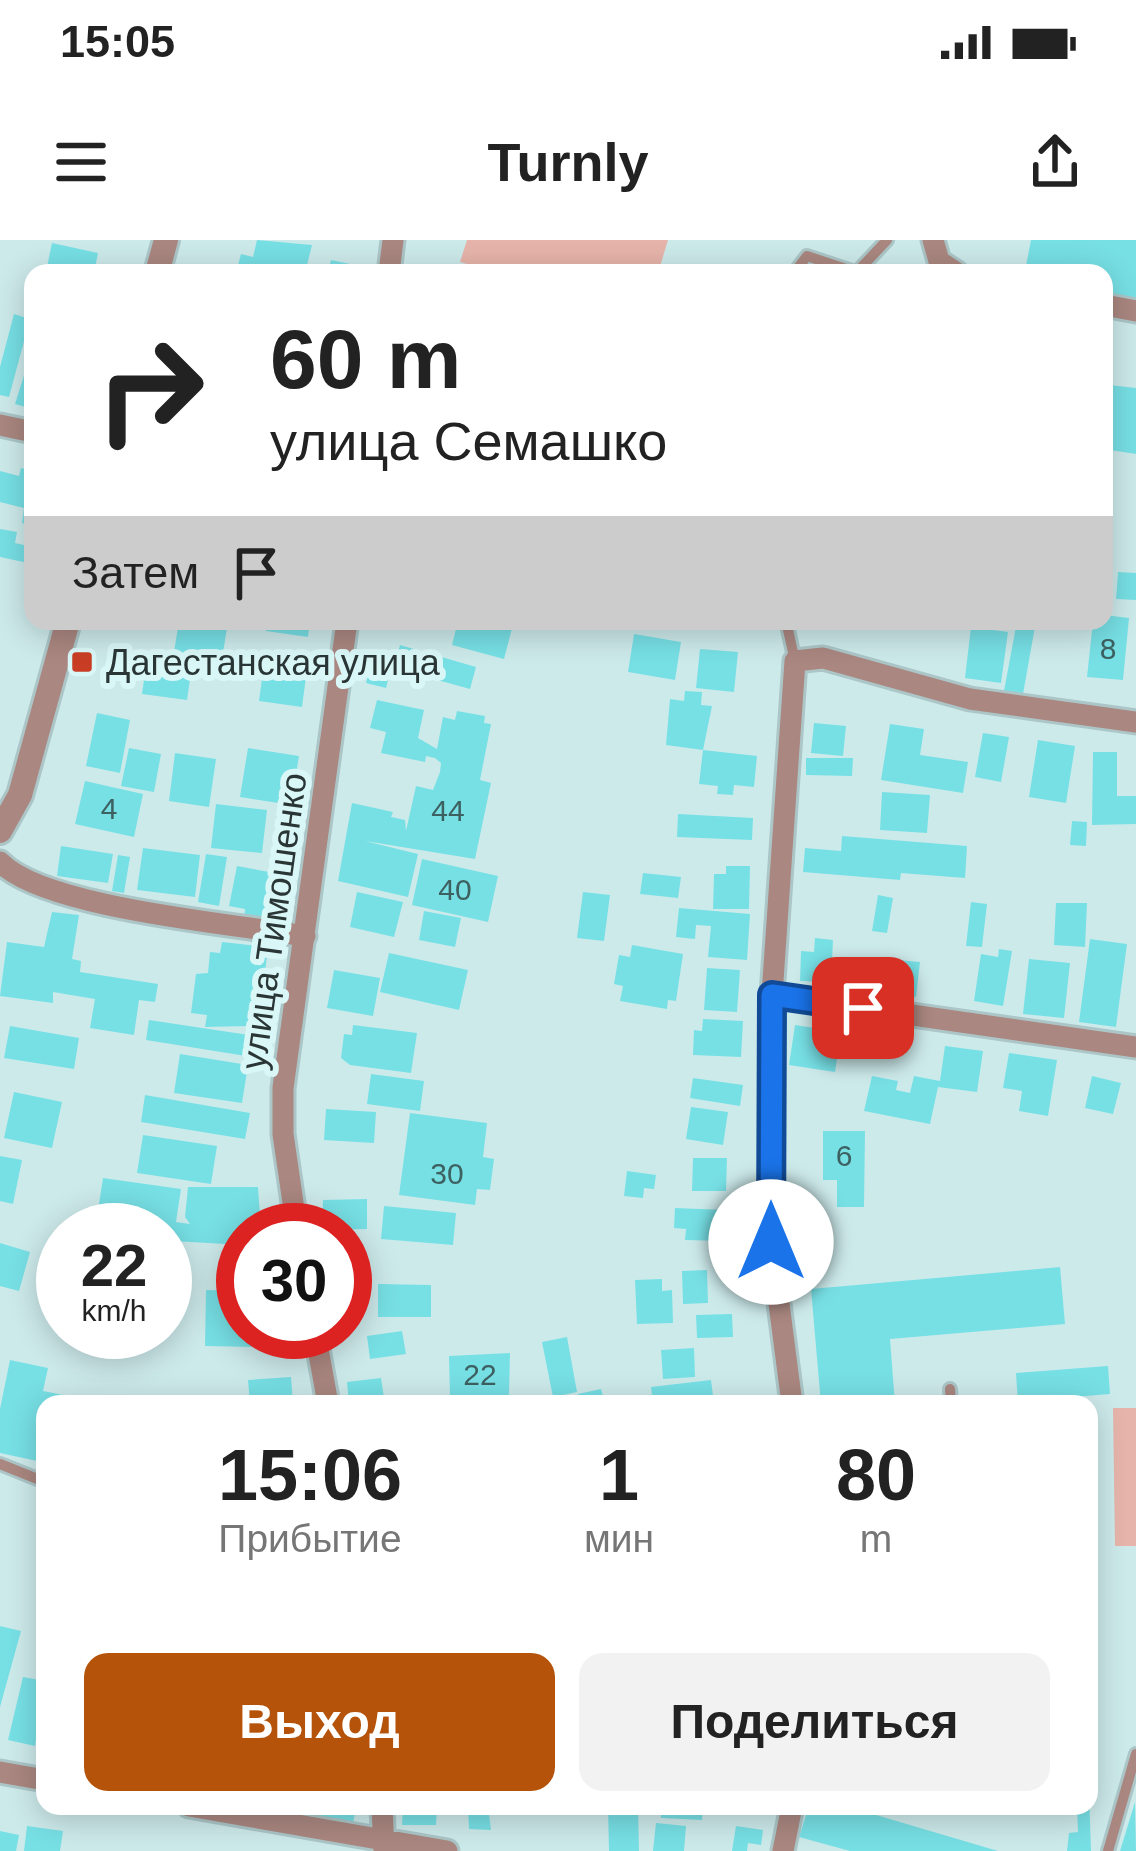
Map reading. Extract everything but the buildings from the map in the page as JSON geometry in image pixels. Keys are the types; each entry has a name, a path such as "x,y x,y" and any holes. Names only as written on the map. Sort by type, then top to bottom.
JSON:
{"street":[{"path":"0,831 20,795 66,630"},
{"name":"улица Тимошенко","path":"293,1203 285,1154 284,1088 345,630"},
{"path":"791,1395 771,1242 772,995 795,661 823,658 970,699 1136,722"},
{"path":"0,862 17,880 98,902 304,936"},
{"path":"772,995 1136,1047"},
{"path":"320,1359 326,1395"},
{"path":"0,1772 36,1778"},
{"path":"234,1815 384,1846 447,1851"},
{"path":"382,1815 384,1846"},
{"path":"783,1851 790,1815"}],"lane":[{"path":"865,264 886,240"},
{"path":"801,264 808,256 831,264"},
{"path":"788,630 795,661"},
{"path":"950,1389 950,1395"},
{"path":"0,1464 36,1479"},
{"path":"1108,1851 1136,1754"}],"shaded area":[{"path":"467,240 668,240 661,264 460,262"},
{"path":"1113,1408 1136,1408 1136,1546 1115,1546"}],"place":[{"name":"Дагестанская улица","path":"82,662"}],"route":[{"path":"771,1242 772,995 863,1008"}]}
